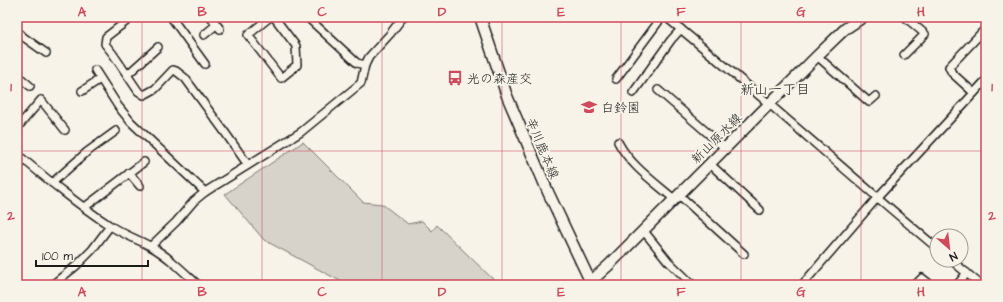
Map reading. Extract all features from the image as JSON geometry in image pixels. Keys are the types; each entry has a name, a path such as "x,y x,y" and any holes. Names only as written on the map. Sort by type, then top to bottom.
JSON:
{"main road":[{"name":"辛川鹿本線","path":"480,17 507,96 548,192 590,284"},
{"name":"新山原水線","path":"590,284 642,230 817,56 845,29 863,17"}],"street":[{"path":"132,17 106,37 104,44 128,74 138,91 144,95 155,89 173,70 176,71 185,78 248,165"},
{"path":"171,17 205,64"},
{"path":"204,35 218,27 211,17"},
{"path":"270,17 248,35 282,78 297,65 296,46 274,17"},
{"path":"306,17 357,63 365,65"},
{"path":"151,246 176,222 194,201 205,192 301,132 361,83 365,65 369,57 403,17"},
{"path":"616,79 662,17"},
{"path":"666,17 929,241"},
{"path":"904,56 925,34 905,17"},
{"path":"974,93 952,73 949,67 986,28"},
{"path":"633,93 671,40 681,29"},
{"path":"19,36 46,53"},
{"path":"128,74 158,47"},
{"path":"817,56 869,102 876,96"},
{"path":"95,70 118,106 131,122 205,192"},
{"path":"17,75 30,86"},
{"path":"82,91 100,79"},
{"path":"802,285 877,198 986,80"},
{"path":"658,90 725,148"},
{"path":"17,128 41,100 65,130"},
{"path":"52,183 87,152 116,131"},
{"path":"618,142 623,151 636,166 676,196 744,254"},
{"path":"17,154 52,183 110,226 151,246 176,265 198,285"},
{"path":"85,207 144,162"},
{"path":"709,163 760,210"},
{"path":"129,173 140,186"},
{"path":"52,285 76,266 92,250 110,226"},
{"path":"642,230 668,261 693,285"},
{"path":"961,268 981,285"},
{"path":"956,285 967,273"},
{"path":"915,285 922,278 931,285"}],"shaded area":[{"path":"303,142 363,202 382,204 408,224 422,221 432,231 437,225 499,285 342,285 342,282 264,240 225,194"}],"place":[{"name":"光の森産交","path":"455,78"},
{"name":"白鈴園","path":"589,107"}],"district":[{"name":"新山一丁目","path":"775,89"}]}
